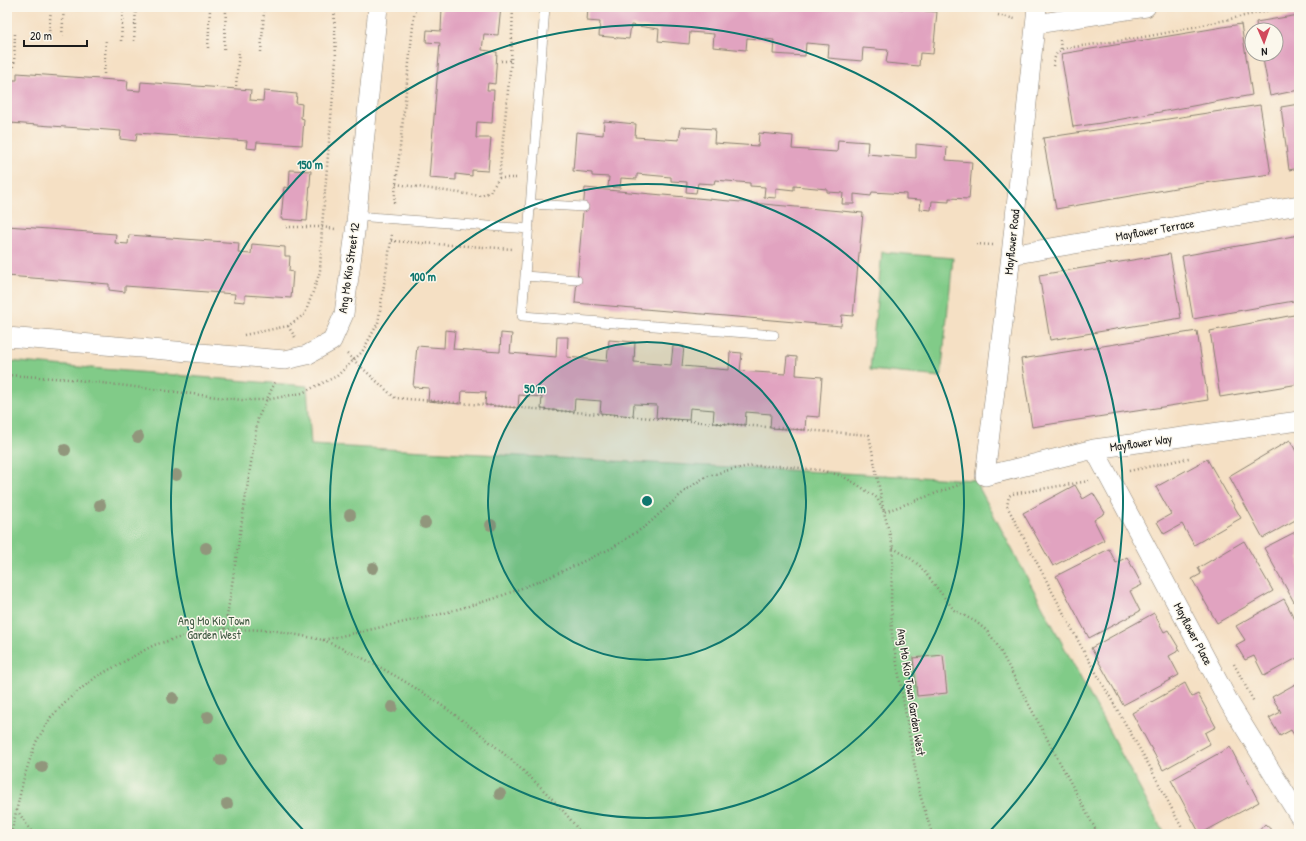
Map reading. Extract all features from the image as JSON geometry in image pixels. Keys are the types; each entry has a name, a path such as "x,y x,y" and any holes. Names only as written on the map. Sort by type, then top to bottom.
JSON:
{"street":[{"name":"Ang Mo Kio Street 12","path":"332,341 344,314 378,7"},
{"path":"1036,15 1146,7"},
{"name":"Mayflower Road","path":"984,476 1011,255 1036,15"},
{"name":"Mayflower Terrace","path":"1011,255 1299,206"},
{"path":"7,337 285,360 308,355 332,341"},
{"name":"Mayflower Way","path":"984,476 1094,449 1299,421"},
{"name":"Mayflower Place","path":"1094,449 1230,704 1299,816"}],"lane":[{"path":"545,7 522,316 774,335"},
{"path":"531,204 584,208"},
{"path":"356,216 529,229"},
{"path":"525,276 577,280"}],"path":[{"path":"50,35 51,7"},
{"path":"62,36 64,7"},
{"path":"240,336 288,326 305,314 320,272 322,228 336,58 334,7"},
{"path":"7,375 69,379 242,400 266,400 302,393 337,376 362,352 378,323 391,241 415,7"},
{"path":"396,184 481,196 490,192 499,178 511,61 513,7"},
{"path":"1052,71 1055,56 1065,48 1100,44 1182,29 1286,7"},
{"path":"121,40 123,8"},
{"path":"134,42 136,8"},
{"path":"208,48 210,10"},
{"path":"224,49 226,10"},
{"path":"261,52 264,12"},
{"path":"14,67 15,32"},
{"path":"104,74 106,39"},
{"path":"236,86 239,50"},
{"path":"500,61 511,61"},
{"path":"286,227 322,228"},
{"path":"391,241 527,250"},
{"path":"332,341 395,398 869,435 884,512 984,476"},
{"path":"225,629 258,418 285,360"},
{"name":"Ang Mo Kio Town Garden West","path":"11,834 24,777 36,742 51,717 73,695 96,677 154,646 199,632 225,629 272,630 323,640 442,614 496,598 550,577 612,548 646,526 686,490 705,478 729,470 750,466 780,466 820,470 842,476 877,498 884,512 893,547 891,597 892,635 918,791 932,834"},
{"path":"1108,476 1012,494 1009,496 1007,506 1082,648 1150,767 1185,834"},
{"path":"893,547 920,566 954,610 976,622 987,631 996,643 1098,834"},
{"path":"323,640 378,666 432,698 489,740 540,786 581,834"},
{"path":"17,810 34,834"}],"green space":[{"path":"882,252 953,258 941,377 870,370"},
{"name":"Ang Mo Kio Town Garden West","path":"7,361 307,386 311,445 975,480 1164,834 7,834"}],"building":[{"path":"271,7 305,7 305,12 271,9"},
{"path":"442,7 501,7 498,35 484,34 482,50 497,52 495,84 488,83 487,90 494,90 492,123 477,122 476,138 491,138 488,171 472,170 472,176 456,174 456,180 429,178 440,43 426,42 427,30 441,31"},
{"path":"588,7 875,7 903,9 903,7 915,7 915,10 937,12 933,54 920,53 919,66 886,63 888,50 863,48 862,61 828,58 829,45 806,43 805,56 773,54 774,40 747,38 746,50 713,47 714,34 690,32 689,44 658,41 659,29 631,25 629,39 599,36 600,22 587,21"},
{"path":"1299,15 1299,90 1270,96 1264,62 1284,62 1284,22 1256,22"},
{"path":"1241,24 1244,43 1244,62 1247,62 1252,95 1073,127 1061,54"},
{"path":"17,73 128,81 127,90 140,91 141,82 251,90 250,100 263,101 264,91 297,94 296,103 302,104 301,118 304,119 302,145 257,142 256,149 246,148 247,141 137,133 136,141 120,139 121,131 10,123 10,128 7,128 7,80 17,80"},
{"path":"1299,104 1299,168 1289,170 1281,107"},
{"path":"1260,105 1271,174 1204,183 1056,209 1043,138"},
{"path":"604,121 636,124 635,137 679,140 681,127 715,129 714,143 758,146 759,133 793,136 792,149 837,152 838,140 868,142 867,154 916,158 916,144 947,147 946,160 972,162 969,199 949,198 949,202 932,201 931,210 920,209 921,200 906,199 906,194 872,192 871,196 854,194 854,204 842,204 843,193 827,192 827,189 794,186 794,190 776,188 776,198 764,197 765,187 750,186 750,183 715,180 714,184 698,183 696,193 686,192 687,182 671,181 671,177 637,174 637,179 621,178 620,188 608,187 609,177 592,176 592,173 573,171 576,132 603,135"},
{"path":"290,170 311,171 307,221 281,219 284,187 289,188"},
{"path":"585,188 863,213 853,316 842,315 841,326 575,303"},
{"path":"7,226 116,234 115,243 128,244 129,235 239,243 238,253 251,254 252,244 285,247 285,256 290,256 289,271 293,272 291,298 245,295 245,302 234,301 235,294 125,286 125,292 109,290 109,284 7,276"},
{"path":"1299,235 1299,300 1193,319 1182,256"},
{"path":"1170,254 1181,318 1050,340 1039,275"},
{"path":"1299,314 1299,384 1220,397 1210,331"},
{"path":"445,330 455,331 453,349 500,352 501,333 512,334 510,353 556,357 557,337 568,337 567,357 607,361 609,340 635,342 634,362 671,365 673,346 684,346 682,366 729,370 730,352 742,353 740,371 785,374 787,356 797,357 796,375 822,377 819,417 806,416 805,430 770,428 771,414 746,412 745,425 713,423 714,410 690,408 689,420 656,418 657,405 634,404 633,416 600,413 601,401 575,399 574,412 541,409 542,397 519,395 518,408 485,405 486,392 462,391 461,404 428,401 429,388 413,387 417,346 444,348"},
{"path":"1197,331 1208,400 1032,427 1021,359"},
{"path":"1290,440 1299,457 1299,518 1263,538 1229,476"},
{"path":"1207,459 1241,518 1194,545 1182,524 1164,534 1157,522 1171,514 1156,487"},
{"path":"1075,485 1083,499 1093,493 1105,513 1094,520 1104,540 1053,566 1023,513"},
{"path":"1299,530 1299,599 1294,602 1264,548"},
{"path":"1244,541 1273,591 1217,623 1192,579 1201,574 1198,568"},
{"path":"1109,549 1116,563 1127,557 1142,585 1130,591 1140,611 1089,638 1056,576"},
{"path":"1284,599 1299,627 1299,657 1264,676 1254,656 1245,660 1236,645 1245,640 1236,626"},
{"path":"1154,613 1164,632 1168,630 1180,650 1169,656 1179,675 1123,705 1091,648"},
{"path":"943,655 947,693 917,696 913,658"},
{"path":"1299,682 1299,743 1291,730 1280,736 1269,718 1281,712 1272,697"},
{"path":"1185,683 1192,697 1198,694 1216,727 1205,733 1210,744 1163,770 1132,713"},
{"path":"1230,747 1259,802 1200,834 1171,780"},
{"path":"1265,824 1276,834 1256,834"}]}
